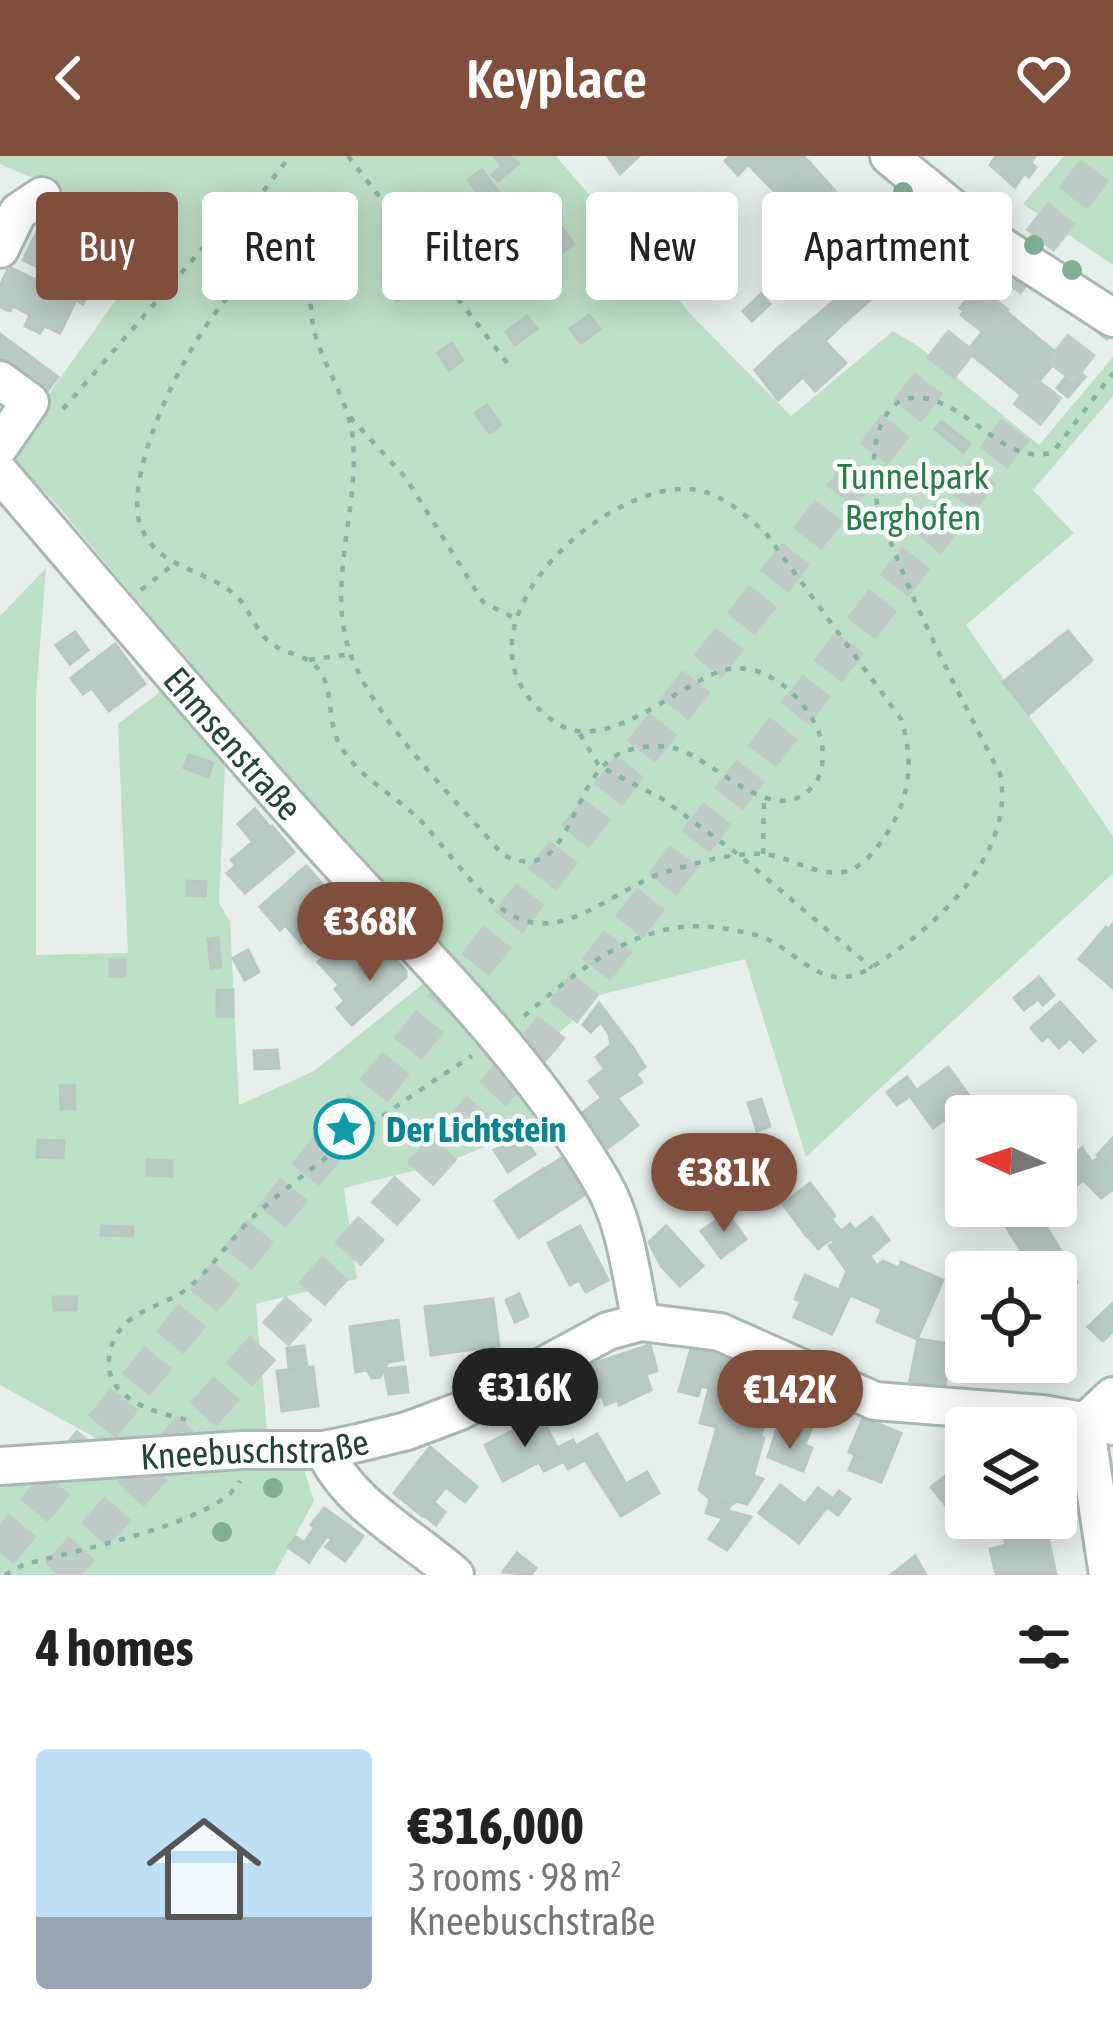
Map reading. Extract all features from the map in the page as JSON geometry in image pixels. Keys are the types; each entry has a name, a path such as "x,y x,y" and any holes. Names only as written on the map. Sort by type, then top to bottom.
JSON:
{"street":[{"path":"889,156 988,238 1113,318"},
{"path":"0,249 18,212 36,200"},
{"path":"0,380 30,402 0,446"},
{"name":"Ehmsenstraße","path":"0,473 242,755 498,1038 554,1109 604,1184 620,1223 641,1322"},
{"name":"Kneebuschstraße","path":"0,1466 242,1450 324,1450 434,1422 608,1331 641,1322 720,1332 875,1401 1042,1414 1099,1424"},
{"path":"1108,1575 1099,1424 1113,1396"},
{"path":"324,1450 334,1473 366,1504 454,1575"}],"path":[{"path":"263,192 290,156"},
{"path":"348,156 512,369"},
{"path":"59,413 202,249"},
{"path":"226,300 155,421 136,488 138,520 150,547 233,593 274,646 318,667 338,741 356,769 421,821 487,896 510,915 538,926 561,924 643,880 739,855 764,854 818,871 846,872 869,857 904,804 910,746 901,719 765,532 736,508 704,491 670,490 634,501 587,530 531,583 514,618 510,641 514,670 530,698 556,724 578,731 610,728 721,670 745,668 767,675 789,688 820,735 823,757 818,781 802,796 764,797 675,748 643,747 599,766 553,853 535,863 518,863 502,854 394,727 351,654 342,606 354,444 350,417 314,330 312,300"},
{"path":"190,1421 146,1409 118,1388 110,1361 117,1334 144,1309 192,1285 260,1210 498,1038 568,979 619,946 658,930 698,925 766,938 826,976 848,977 872,968 929,926 965,886 993,838 1004,808 1004,792 1000,774 908,585 880,515 874,460 880,426 895,404 922,398 959,412 1021,453 1041,456 1053,452 1113,373"},
{"path":"350,417 406,478 483,602 514,618"},
{"path":"114,605 174,564"},
{"path":"307,660 351,654"},
{"path":"578,731 599,766 661,798 739,855 872,968"},
{"path":"764,797 764,854"},
{"path":"328,1112 358,1136"},
{"path":"5,1575 23,1565 220,1505 239,1484 242,1450"}],"green space":[{"name":"Tunnelpark Berghofen","path":"0,156 556,156 587,192 586,300 679,300 791,416 893,331 1039,445 1113,357 1113,396 1033,490 1074,533 966,625 1113,836 1113,873 806,1157 745,959 599,995 526,1065 51,498 5,455 116,300 178,300 178,192 65,192 0,164"},
{"path":"1064,156 1113,156 1113,265 1023,204"},
{"path":"46,568 36,695 36,955 128,953 118,724 161,691 225,765 219,903 230,921 239,1105 314,1071 428,980 542,1124 445,1163 344,1188 357,1279 256,1304 267,1431 243,1445 299,1454 314,1501 274,1575 0,1575 0,1466 128,1456 0,1385 0,616"}],"building":[{"path":"493,156 508,156 519,163 498,181 492,175 502,166"},
{"path":"608,156 639,156 620,174"},
{"path":"730,156 756,156 738,175 725,161"},
{"path":"756,156 803,156 811,164 781,192 775,192 748,164"},
{"path":"996,156 1035,156 1031,163 1036,167 1015,187 990,165"},
{"path":"811,164 836,192 781,192"},
{"path":"482,170 498,192 477,192 468,180"},
{"path":"562,228 574,244 562,252"},
{"path":"36,234 36,266 23,260"},
{"path":"9,267 36,280 36,300 76,300 60,333 44,326 40,333 25,326 30,315 13,306 10,311 0,307 0,286"},
{"path":"761,294 770,304 752,321 743,311"},
{"path":"835,300 870,300 845,322 829,305"},
{"path":"966,300 985,300 971,317 960,308"},
{"path":"829,305 845,322 825,341 833,350 803,377 777,349"},
{"path":"1002,308 1060,356 1025,398 967,351"},
{"path":"589,315 600,329 581,343 570,329"},
{"path":"527,316 537,329 515,345 506,332"},
{"path":"0,334 58,377 44,395 0,362"},
{"path":"452,343 463,360 449,370 438,353"},
{"path":"777,349 803,377 778,400 755,370"},
{"path":"833,350 846,363 815,391 803,377"},
{"path":"1074,367 1085,377 1068,397 1057,388"},
{"path":"487,405 501,425 490,433 475,413"},
{"path":"942,422 970,444 963,452 935,429"},
{"path":"1068,631 1092,660 1029,714 1003,682"},
{"path":"75,632 88,650 70,664 56,645"},
{"path":"115,644 145,684 109,711 92,688 83,694 71,678"},
{"path":"189,755 213,763 208,777 184,768"},
{"path":"255,809 270,827 253,842 238,824"},
{"path":"272,826 294,852 245,893 227,873 236,865 231,860"},
{"path":"306,866 342,906 301,943 285,925 280,930 260,907"},
{"path":"187,881 206,882 205,896 187,895"},
{"path":"1113,924 1113,988 1079,959"},
{"path":"360,925 380,948 339,985 318,962"},
{"path":"218,938 221,967 211,968 208,939"},
{"path":"383,945 406,977 352,1025 337,1008 345,1001 335,989"},
{"path":"248,950 259,972 245,980 233,958"},
{"path":"110,960 125,960 125,976 110,976"},
{"path":"1039,977 1054,995 1043,1005 1038,999 1024,1010 1014,998"},
{"path":"217,990 233,990 233,1016 217,1016"},
{"path":"1060,1002 1095,1041 1083,1052 1070,1038 1059,1048 1048,1036 1042,1041 1031,1028"},
{"path":"599,1003 633,1048 605,1069 596,1057 611,1045 609,1034 601,1022 591,1032 583,1025"},
{"path":"633,1048 645,1067 636,1074 632,1069 598,1093 589,1081"},
{"path":"277,1050 279,1068 255,1069 254,1051"},
{"path":"948,1067 968,1095 945,1095 945,1119 933,1128 910,1096"},
{"path":"632,1069 642,1082 617,1098 638,1125 608,1148 582,1113 602,1098 598,1093"},
{"path":"907,1077 917,1091 897,1105 887,1092"},
{"path":"74,1085 75,1109 61,1109 60,1086"},
{"path":"761,1099 770,1126 757,1131 748,1103"},
{"path":"524,1137 535,1154 508,1172 494,1150"},
{"path":"1113,1138 1113,1174 1097,1155"},
{"path":"38,1140 64,1141 63,1158 37,1157"},
{"path":"1082,1148 1092,1162 1100,1157 1113,1174 1113,1189 1101,1198 1077,1173 1077,1152"},
{"path":"571,1152 595,1188 567,1206 543,1170"},
{"path":"147,1160 172,1161 172,1176 147,1175"},
{"path":"543,1169 567,1206 524,1234 500,1197"},
{"path":"810,1183 835,1216 807,1237 783,1204"},
{"path":"500,1197 524,1234 519,1238 495,1201"},
{"path":"727,1213 746,1239 721,1258 701,1231"},
{"path":"872,1217 889,1240 873,1253 855,1230"},
{"path":"831,1219 841,1231 818,1249 808,1236"},
{"path":"850,1224 873,1253 869,1255 877,1266 883,1261 899,1268 901,1262 943,1280 917,1339 877,1322 882,1309 839,1290 847,1271 829,1246"},
{"path":"102,1226 133,1227 133,1236 101,1235"},
{"path":"580,1226 602,1268 570,1285 548,1243"},
{"path":"666,1226 703,1266 680,1286 661,1266 649,1242"},
{"path":"1006,1227 1046,1227 1061,1251 1022,1251"},
{"path":"602,1268 608,1280 586,1292 579,1280"},
{"path":"805,1275 850,1295 832,1334 794,1317"},
{"path":"519,1294 528,1316 515,1322 506,1300"},
{"path":"53,1297 77,1297 76,1310 54,1310"},
{"path":"493,1299 499,1346 431,1355 425,1307"},
{"path":"1113,1303 1113,1331 1103,1341 1088,1327"},
{"path":"398,1320 403,1360 388,1362 380,1377 372,1378 367,1370 356,1372 350,1327"},
{"path":"918,1339 945,1343 945,1389 909,1384"},
{"path":"650,1345 657,1371 646,1374 651,1390 619,1405 618,1400 605,1405 592,1364"},
{"path":"692,1345 755,1363 744,1397 701,1386 698,1396 679,1391"},
{"path":"304,1346 307,1367 289,1369 287,1348"},
{"path":"592,1364 601,1396 561,1416 547,1388"},
{"path":"313,1367 318,1406 282,1411 277,1371"},
{"path":"405,1367 408,1392 389,1394 384,1369"},
{"path":"709,1388 727,1392 723,1405 706,1400"},
{"path":"794,1389 823,1401 805,1444 776,1432"},
{"path":"727,1392 774,1403 760,1436 764,1438 753,1476 763,1479 747,1504 710,1499 699,1490"},
{"path":"706,1400 723,1405 717,1427 700,1423"},
{"path":"541,1416 564,1461 544,1471 539,1462 503,1481 485,1445"},
{"path":"863,1418 901,1433 887,1468 849,1452"},
{"path":"776,1432 812,1448 803,1471 768,1457"},
{"path":"597,1434 626,1484 647,1472 659,1493 621,1516 576,1446"},
{"path":"573,1440 583,1461 568,1469 557,1448"},
{"path":"430,1447 477,1487 465,1502 446,1487 422,1516 394,1493"},
{"path":"855,1455 887,1468 881,1482 849,1470"},
{"path":"945,1476 945,1504 931,1487"},
{"path":"780,1485 820,1516 799,1543 759,1513"},
{"path":"818,1488 833,1499 820,1516 805,1504"},
{"path":"839,1491 850,1499 838,1515 827,1507"},
{"path":"710,1499 730,1505 728,1511 751,1517 727,1550 709,1539 723,1518 706,1513"},
{"path":"434,1502 445,1512 436,1525 423,1515"},
{"path":"324,1508 363,1536 345,1561 326,1547 332,1539 311,1525"},
{"path":"315,1527 327,1536 316,1551 304,1543"},
{"path":"296,1537 316,1551 309,1562 288,1547"},
{"path":"1004,1539 1048,1539 1056,1575 996,1575 990,1549 1006,1545"},
{"path":"517,1553 536,1568 531,1575 503,1572"},
{"path":"915,1556 926,1575 891,1575"}],"tunnel":[{"path":"0,1553 468,974 1106,156"},
{"path":"58,1575 543,1038 1113,304"}],"place":[{"name":"Der Lichtstein","path":"344,1129"}]}
